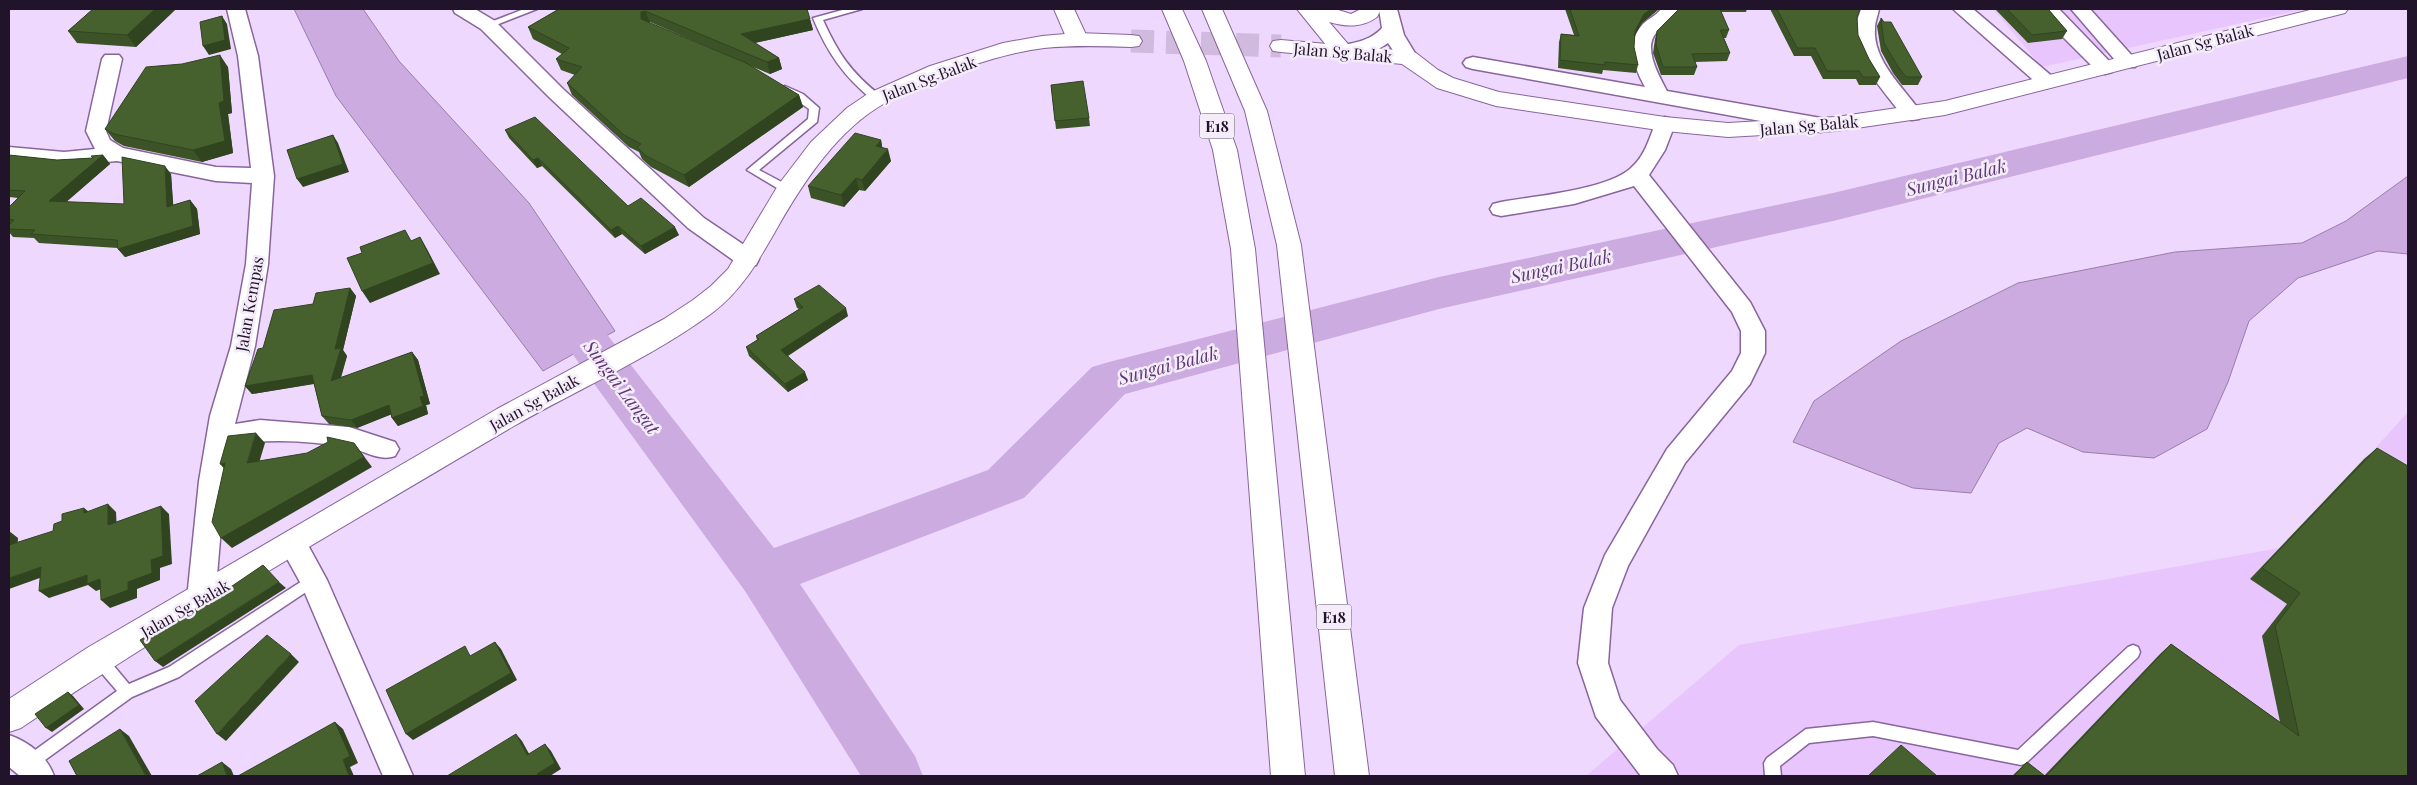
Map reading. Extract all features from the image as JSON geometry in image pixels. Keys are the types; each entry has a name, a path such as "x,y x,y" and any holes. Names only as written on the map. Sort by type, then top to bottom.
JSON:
{"main road":[{"path":"1064,9 1077,39"},
{"name":"E18","path":"1172,9 1195,61 1226,150 1243,249 1263,463 1288,776"},
{"name":"E18","path":"1212,9 1256,111 1289,245 1352,776"},
{"path":"1307,9 1343,50"},
{"path":"1321,9 1334,18 1344,20 1364,18 1370,13 1370,9"},
{"name":"Jalan Sg Balak","path":"1281,46 1343,50 1408,58 1437,79 1478,94 1665,124 1728,130 1824,125 1912,114 2128,63 2338,9"},
{"name":"Jalan Sg Balak","path":"9,717 98,658 202,599 507,417 673,326 720,293 737,275 748,259 787,190 819,147 855,113 877,98 938,71 1011,48 1042,42 1077,39 1131,41"}],"street":[{"name":"Jalan Kempas","path":"202,599 212,482 223,416 243,346 257,264 263,176 248,56 236,9"},
{"path":"462,9 488,25 696,223 748,259"},
{"path":"1388,9 1390,30 1398,46 1408,58"},
{"path":"1660,98 1646,66 1642,51 1642,38 1651,28 1666,19 1670,9"},
{"path":"1870,9 1865,29 1866,44 1882,72 1912,114"},
{"path":"1962,9 2047,82"},
{"path":"2049,9 2062,26 2105,68"},
{"path":"2080,9 2128,63"},
{"path":"1343,50 1364,48 1375,44 1383,39 1390,30"},
{"path":"112,59 96,131 97,140 105,148 117,154 216,174 263,176"},
{"path":"1473,64 1824,125"},
{"path":"1502,209 1599,191 1638,175 1655,153 1665,124"},
{"path":"9,154 64,159 117,154"},
{"path":"1638,175 1742,308 1753,331 1753,353 1741,377 1676,456 1615,563 1598,608 1593,663 1606,707 1646,759 1662,776"},
{"path":"221,437 260,430 294,432 349,437 386,449"},
{"path":"293,544 313,580 398,776"}],"lane":[{"path":"488,25 532,9"},
{"path":"857,9 818,18 831,49 852,80 877,98"},
{"path":"774,83 799,96 814,108 813,120 752,170 787,190"},
{"path":"26,763 127,692 174,672 313,580"},
{"path":"1773,776 1772,763 1806,736 1873,729 2022,758 2133,652"},
{"path":"98,658 127,692"}],"shaded area":[{"path":"294,9 363,9 399,61 529,203 615,331 543,371 336,96"},
{"path":"1993,9 2305,9 2042,67"},
{"path":"2408,176 2408,254 2378,251 2298,278 2249,321 2228,382 2207,429 2154,458 2083,452 2027,428 1999,443 1971,493 1913,488 1793,442 1814,401 1901,341 2018,283 2175,252 2302,243 2346,221"},
{"path":"2408,412 2408,776 1586,776 1739,645 2285,547"}],"building":[{"path":"93,9 155,9 127,35 68,31"},
{"path":"559,9 807,9 810,19 741,34 779,58 767,62 645,11 641,12 641,19 746,63 799,95 684,175 646,156 637,147 641,144 624,135 567,83 582,67 556,59 569,48 528,27"},
{"path":"1570,9 1651,9 1644,14 1635,31 1634,47 1638,65 1605,62 1605,65 1560,60 1561,34 1579,36"},
{"path":"1679,9 1720,9 1729,30 1720,30 1730,53 1692,54 1697,67 1663,67 1656,45 1657,31"},
{"path":"1777,9 1860,9 1857,17 1858,35 1880,77 1863,77 1859,71 1827,71 1815,48 1797,48"},
{"path":"2007,9 2048,9 2067,31 2032,35"},
{"path":"222,16 225,40 203,46 200,22"},
{"path":"1881,18 1884,22 1891,22 1922,77 1906,77 1897,65 1884,43"},
{"path":"220,55 224,101 219,103 225,141 193,150 114,134 105,129 146,67 182,64"},
{"path":"1083,81 1089,118 1055,121 1051,85"},
{"path":"535,117 628,206 641,198 675,227 641,246 618,226 611,230 538,158 533,160 505,130"},
{"path":"855,133 881,140 876,146 888,149 862,180 856,178 841,195 808,186"},
{"path":"333,135 343,164 297,179 287,150"},
{"path":"9,155 57,160 93,158 91,156 103,155 49,201 124,204 122,157 165,166 167,207 190,200 193,226 118,249 117,240 31,234 35,230 9,229 9,225 14,220 9,219 9,207 25,191 9,190"},
{"path":"405,230 411,241 420,237 433,263 362,291 347,258 362,253 360,247"},
{"path":"819,285 846,308 781,350 805,372 785,384 746,347 759,339 756,336 803,307 794,299"},
{"path":"350,288 335,349 341,348 331,381 412,352 424,396 420,397 423,406 392,418 389,405 351,420 322,416 312,375 245,386 258,349 263,348 274,310 313,304 316,293"},
{"path":"256,433 247,463 307,453 328,442 327,437 354,443 364,457 221,538 212,522 225,463 220,464 228,436"},
{"path":"2377,448 2408,466 2408,776 2046,776 2171,644 2299,736 2275,626 2300,593 2262,568"},
{"path":"108,504 108,525 161,506 163,556 151,560 152,573 128,582 128,590 101,600 100,579 87,584 87,575 39,591 41,567 9,578 9,545 53,531 54,524 62,521 62,514 84,508 84,513"},
{"path":"263,565 279,582 155,661 140,640 213,599"},
{"path":"267,635 291,654 217,734 195,701"},
{"path":"495,642 511,673 406,734 386,690 465,646 470,656"},
{"path":"68,692 79,705 46,728 35,714"},
{"path":"335,722 350,756 343,760 349,776 238,776"},
{"path":"120,729 146,776 77,776 69,761"},
{"path":"516,734 527,755 545,744 555,763 537,774 539,776 447,776"},
{"path":"1901,745 1937,776 1868,776"},
{"path":"222,762 227,776 197,776"},
{"path":"2027,762 2045,776 2014,776"}],"waterway":[{"name":"Sungai Balak","path":"764,575 1006,484 1109,380 1439,293 1833,207 2408,67"},
{"name":"Sungai Langat","path":"550,293 764,575"},
{"name":"Sungai Langat","path":"764,575 894,776"}],"tunnel":[{"path":"1131,41 1281,46"}]}
